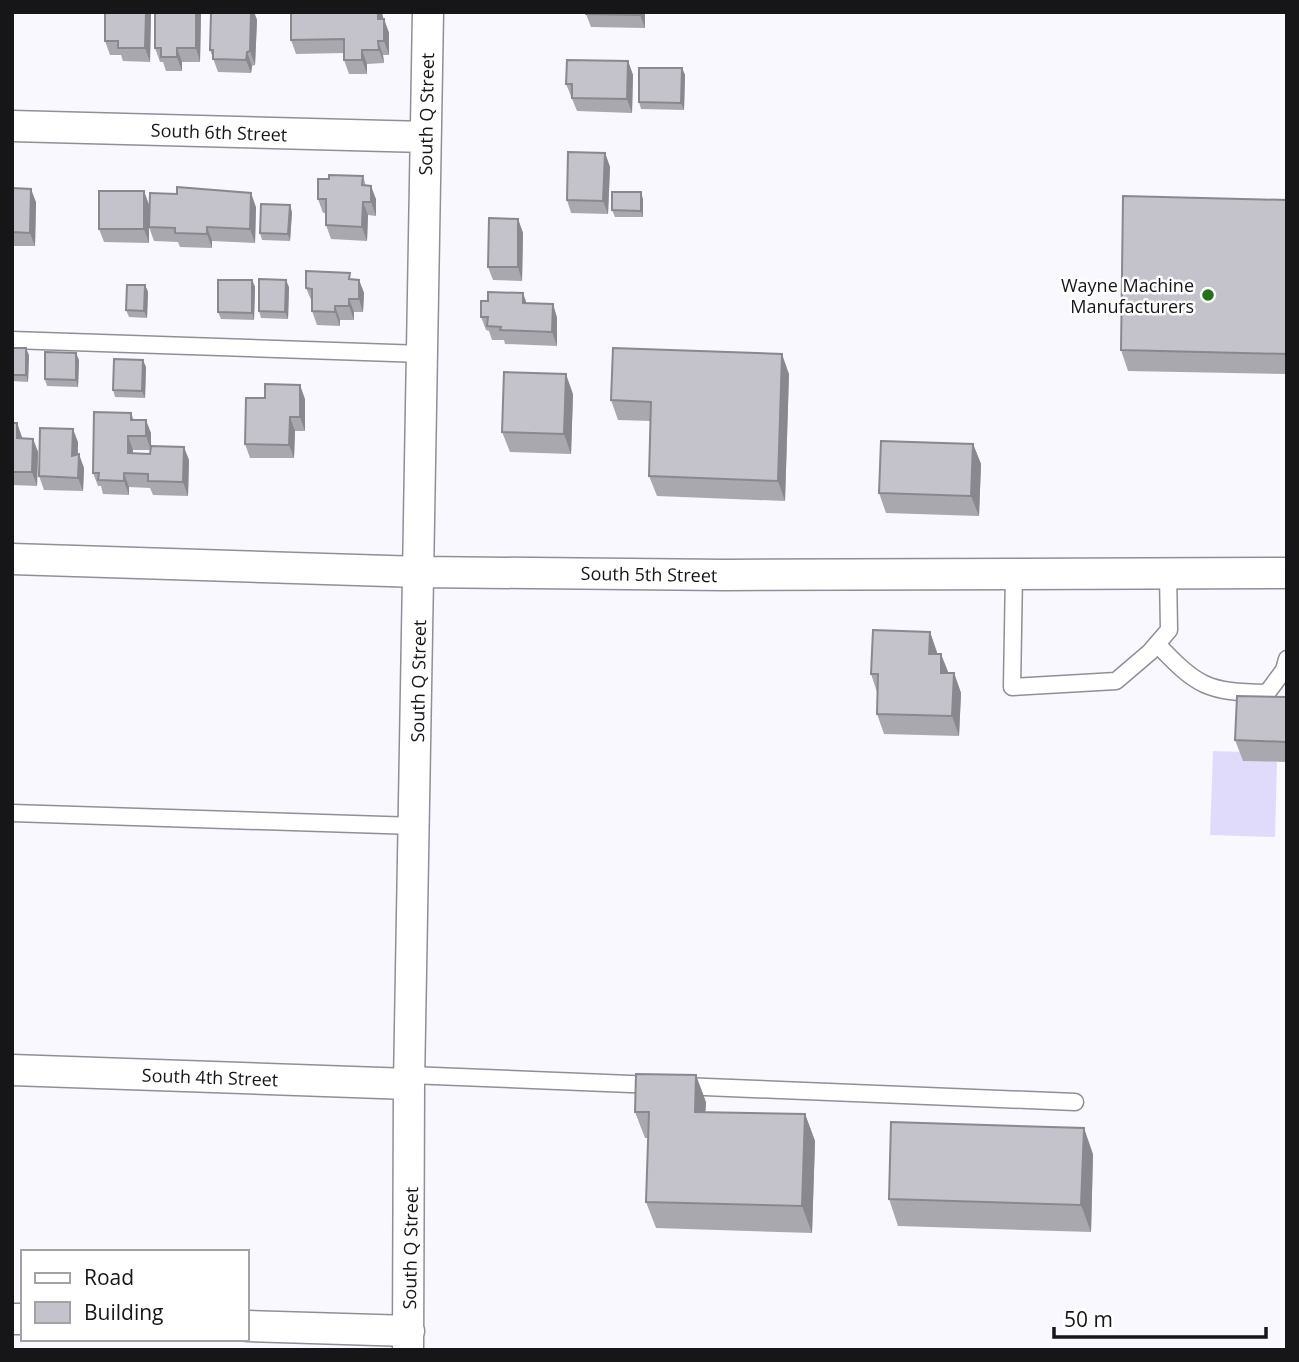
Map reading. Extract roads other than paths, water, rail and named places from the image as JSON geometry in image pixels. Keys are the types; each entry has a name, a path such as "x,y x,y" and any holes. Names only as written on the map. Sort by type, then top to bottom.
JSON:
{"street":[{"name":"South Q Street","path":"408,1340 409,1079 428,12"},
{"name":"South 6th Street","path":"12,126 425,137"},
{"name":"South 5th Street","path":"12,559 420,572 1287,573"},
{"name":"South 4th Street","path":"12,1070 409,1079"},
{"path":"248,1326 408,1340"}],"lane":[{"path":"12,340 423,354"},
{"path":"1014,574 1012,687 1116,681 1157,644 1168,630 1168,573"},
{"path":"1157,644 1191,679 1212,688 1241,692 1267,693 1284,670 1287,659"},
{"path":"12,813 415,826"},
{"path":"409,1079 1075,1102"}],"place":[{"name":"Wayne Machine Manufacturers","path":"1208,295"}]}
